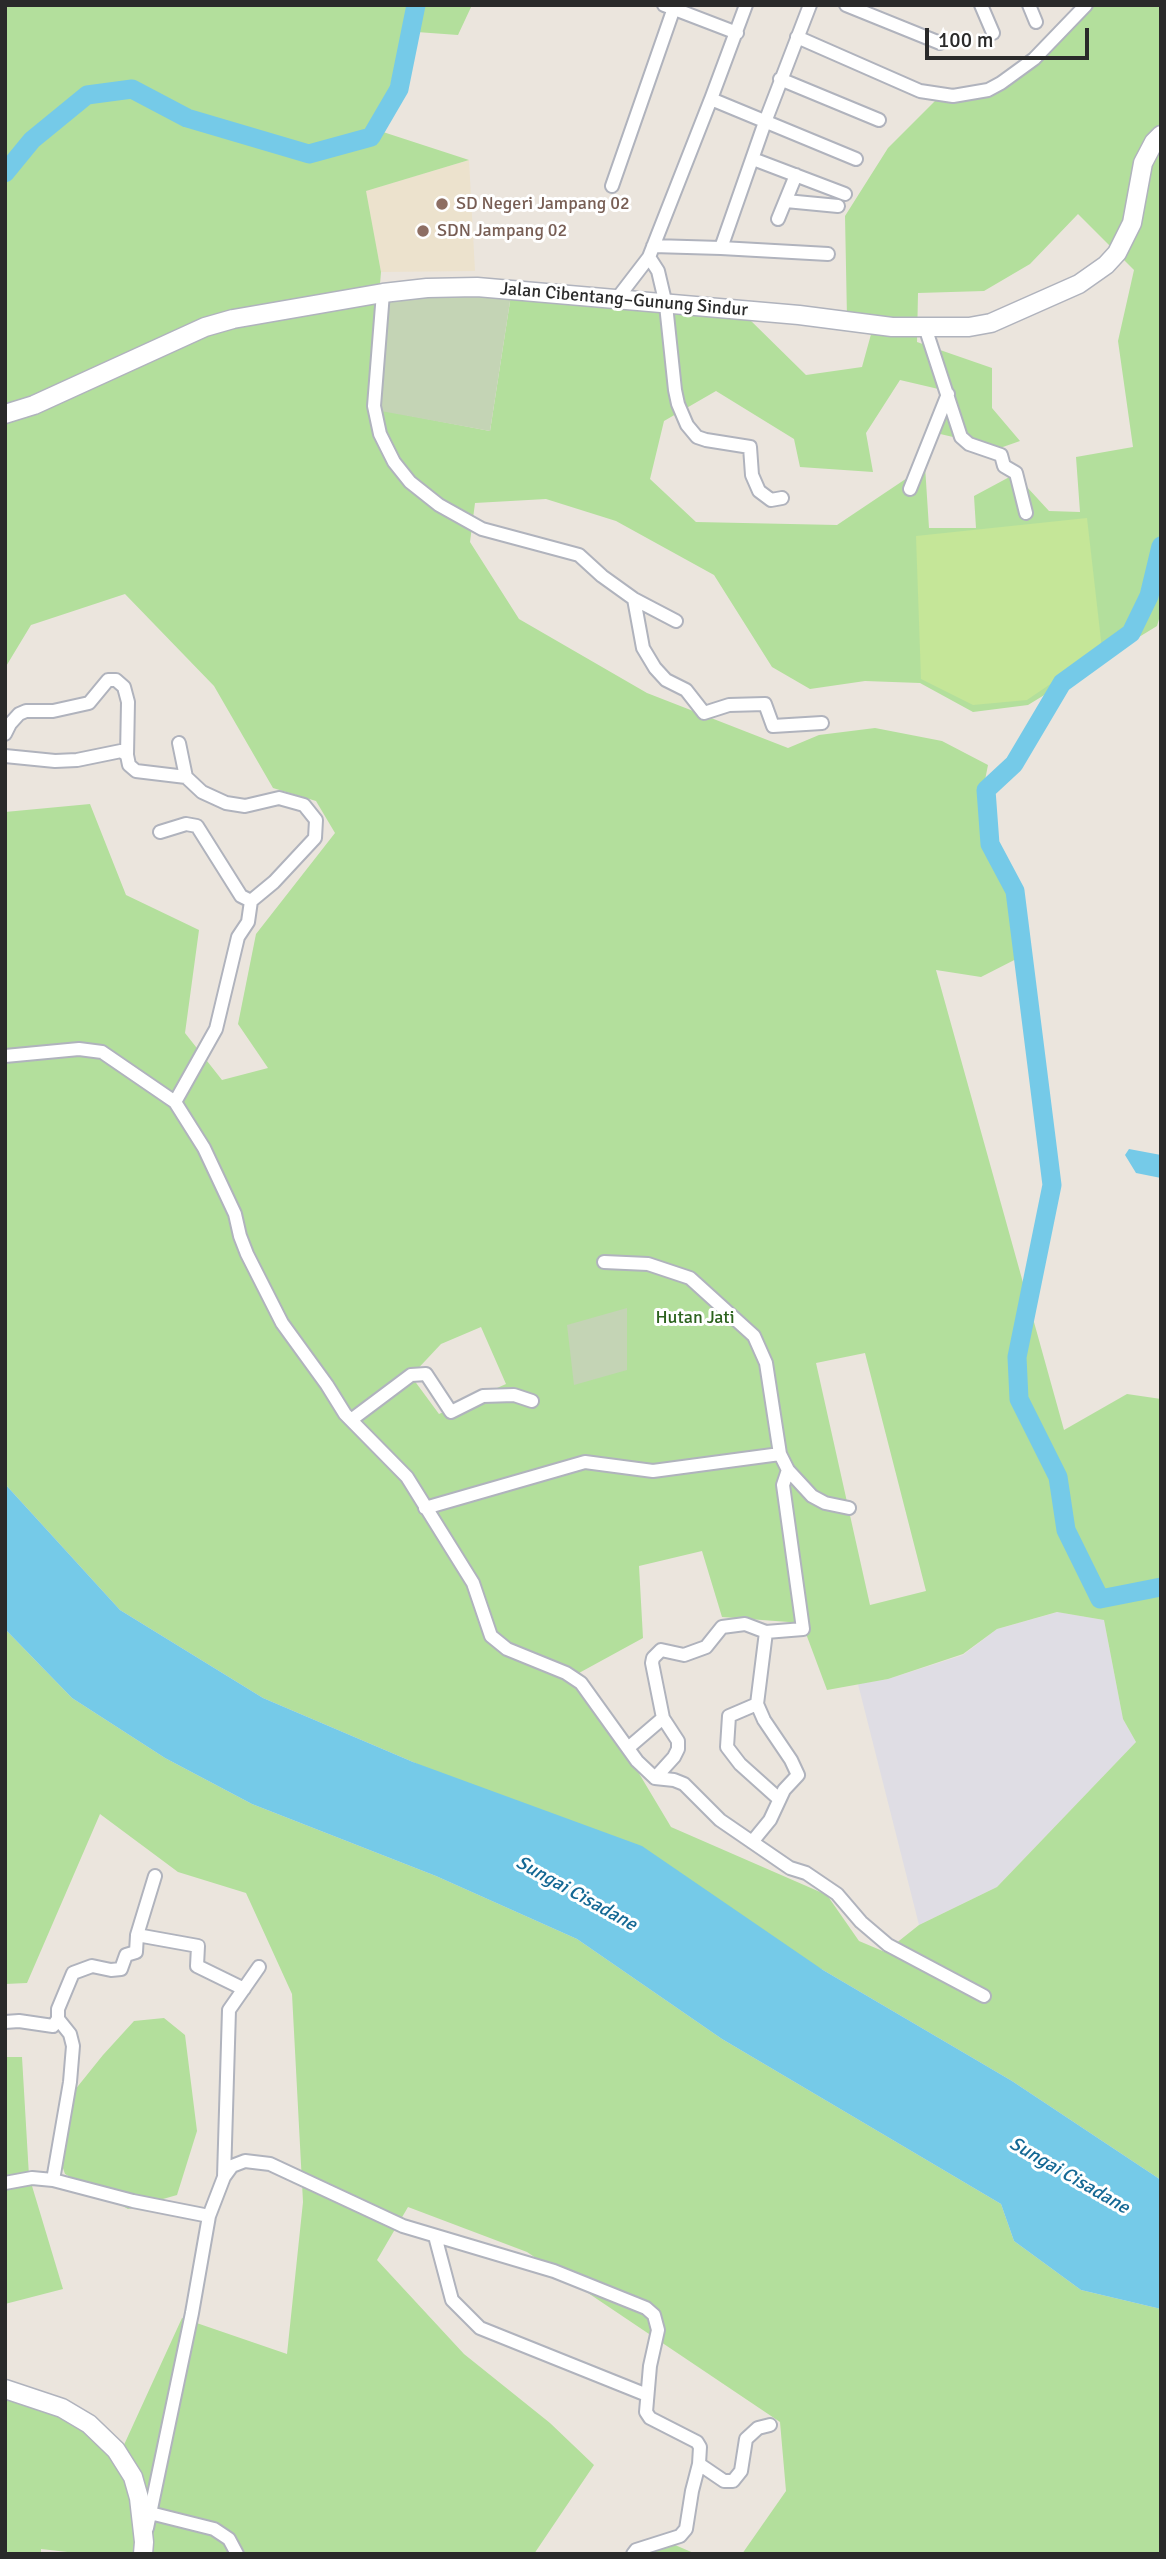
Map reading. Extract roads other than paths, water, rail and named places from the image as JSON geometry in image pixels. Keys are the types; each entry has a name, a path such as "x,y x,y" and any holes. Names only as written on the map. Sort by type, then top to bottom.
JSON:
{"street":[{"path":"615,300 651,252 746,5"},
{"path":"721,248 780,79 810,5"},
{"path":"846,5 940,43"},
{"path":"981,5 993,33"},
{"path":"1029,5 1036,22"},
{"path":"797,37 920,91 953,96 988,90 1001,83 1034,59 1086,5"},
{"path":"612,186 671,7 737,33"},
{"path":"780,79 879,120"},
{"path":"710,99 856,159"},
{"name":"Jalan Cibentang–Gunung Sindur","path":"5,414 34,405 205,327 233,319 427,288 470,287 799,315 892,327 969,327 991,323 1079,284 1106,265 1116,253 1132,223 1143,163 1154,142 1161,135"},
{"path":"753,159 845,194"},
{"path":"778,219 796,175"},
{"path":"786,201 838,206"},
{"path":"651,252 721,248 828,254"},
{"path":"651,252 666,305 678,404 687,425 697,437 750,447 752,475 759,491 771,500 782,498"},
{"path":"383,293 374,406 380,434 394,462 410,482 439,505 482,529 579,555 634,599 676,621"},
{"path":"925,327 961,437 969,444 1001,454 1004,466 1016,473 1026,513"},
{"path":"910,489 948,394"},
{"path":"634,599 643,648 655,668 666,680 686,690 704,713 729,705 765,704 773,726 822,723"},
{"path":"5,734 19,714 26,711 53,711 89,703 108,680 116,680 124,687 128,702 129,765 136,771 186,777"},
{"path":"175,1102 216,1030 238,937 248,922 251,901 274,882 315,838 316,820 304,805 279,799 245,806 226,803 202,792 186,777 179,743"},
{"path":"5,756 55,761 77,760 121,751 127,755"},
{"path":"160,832 186,824 197,826 241,896 251,901"},
{"path":"5,1056 79,1049 102,1052 175,1102 204,1148 235,1214 247,1254 282,1323 351,1420 407,1477 473,1583 491,1636 507,1649 566,1673 581,1683 637,1761 655,1778 684,1784 720,1820 790,1868 806,1873 837,1894 861,1922 888,1945 984,1996"},
{"path":"604,1262 648,1264 690,1278 754,1335 766,1363 780,1454 788,1470 812,1496 825,1503 849,1508"},
{"path":"351,1420 411,1375 426,1374 451,1412 483,1396 514,1395 532,1401"},
{"path":"425,1508 586,1462 653,1471 780,1454"},
{"path":"655,1778 674,1757 678,1741 663,1718 653,1658 661,1650 684,1655 706,1647 722,1627 745,1624 766,1632 803,1629 783,1485 788,1470"},
{"path":"752,1842 769,1821 783,1790 798,1775 757,1704 766,1632"},
{"path":"757,1704 729,1716 727,1747 740,1764 779,1799"},
{"path":"628,1748 663,1718"},
{"path":"5,2022 19,2021 53,2026 58,2020 58,2009 73,1973 92,1966 121,1969 126,1955 136,1952 137,1935 155,1876"},
{"path":"137,1935 198,1946 197,1966 244,1989"},
{"path":"224,2178 229,2010 259,1967"},
{"path":"53,2180 70,2082 73,2046 70,2034 58,2020"},
{"path":"143,2548 192,2313 209,2216 224,2178 232,2166 245,2161 270,2164 403,2226 554,2272 646,2308 654,2315 658,2330 646,2412 650,2418 697,2442 700,2447 699,2464 686,2529 680,2536 636,2550 633,2554"},
{"path":"5,2183 32,2178 53,2180 134,2201 209,2216"},
{"path":"435,2236 452,2300 480,2328 647,2395"},
{"path":"5,2389 62,2408 89,2424 116,2450 133,2477 139,2498 143,2548"},
{"path":"699,2464 724,2481 733,2481 741,2471 746,2439 758,2428 771,2424"},
{"path":"150,2513 214,2529 229,2539 237,2554"}],"water":[{"path":"1129,1149 1161,1155 1161,1178 1136,1173 1125,1155"},
{"name":"Sungai Cisadane","path":"5,1484 120,1610 263,1698 413,1762 642,1846 823,1970 1012,2081 1161,2180 1161,2309 1081,2290 1014,2241 1001,2204 722,2039 577,1939 436,1876 252,1804 165,1758 72,1698 5,1629"}],"waterway":[{"path":"5,173 32,140 87,95 132,89 187,118 309,154 371,137 399,89 416,5"},
{"path":"1161,546 1149,596 1131,633 1062,683 1014,764 986,790 990,844 1015,891 1052,1185 1017,1357 1019,1399 1058,1477 1066,1530 1100,1599 1161,1587"}],"place":[{"name":"SD Negeri Jampang 02","path":"442,204"},
{"name":"SDN Jampang 02","path":"423,231"}],"park label":[{"name":"Hutan Jati","path":"695,1318"}]}
